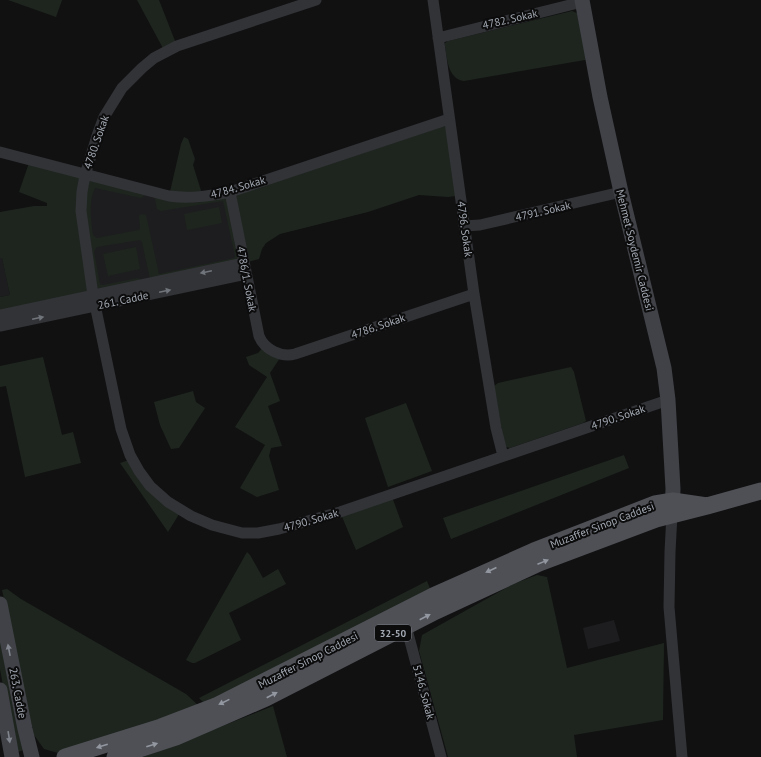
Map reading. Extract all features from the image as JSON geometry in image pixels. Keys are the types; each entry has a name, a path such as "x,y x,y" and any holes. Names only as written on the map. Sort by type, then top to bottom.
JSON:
{"main road":[{"name":"Muzaffer Sinop Caddesi","path":"65,757 193,716 256,686 433,596 558,541 655,504 673,508 707,506 761,490"},
{"name":"Muzaffer Sinop Caddesi","path":"115,757 176,737 266,698 406,626 539,564 673,508"}],"street":[{"name":"4780. Sokak","path":"94,301 81,221 81,197 85,174 98,133 111,103 122,88 154,58 177,46 316,0"},
{"name":"4796. Sokak","path":"433,0 474,294 496,428 503,456"},
{"name":"4782. Sokak","path":"438,38 582,1"},
{"name":"Mehmet Soydemir Caddesi","path":"582,1 600,97 621,192 662,357 668,400 673,508"},
{"name":"4784. Sokak","path":"0,152 146,191 182,198 198,197 230,192 449,119"},
{"name":"4786/1. Sokak","path":"230,192 260,340 269,348 282,355"},
{"name":"4791. Sokak","path":"464,226 480,225 621,192"},
{"name":"261. Cadde","path":"0,326 94,301 245,269"},
{"name":"4786. Sokak","path":"282,355 288,356 295,354 474,294"},
{"name":"261. Cadde","path":"0,315 94,301"},
{"name":"4790. Sokak","path":"94,301 121,429 130,455 144,479 159,494 186,513 212,525 234,531 248,533 266,532 286,528 347,509 668,400"},
{"path":"673,508 669,566 669,607 682,757"},
{"name":"263. Cadde","path":"0,604 32,757"},
{"name":"5146. Sokak","path":"406,626 441,757"},
{"name":"263. Cadde","path":"0,690 12,757"}],"shaded area":[{"path":"8,0 62,0 56,17"},
{"path":"137,0 159,0 177,46 165,52"},
{"path":"572,11 577,13 587,58 585,60 464,81 455,77 449,68 445,46 445,43 448,41"},
{"path":"444,126 446,127 456,196 448,197 419,195 368,212 280,234 266,243 262,249 259,259 248,262 236,195"},
{"path":"184,137 188,139 195,159 193,165 203,197 230,192 244,263 151,283 142,242 140,240 97,247 94,251 100,284 103,285 138,278 142,280 0,315 0,297 10,295 2,258 0,258 0,212 34,206 47,206 47,203 19,192 30,160 146,191 144,196 141,198 95,188 91,199 93,235 97,238 139,230 139,216 141,214 146,215 159,274 234,258 235,256 223,201 161,211 157,209 155,199 156,193 169,196"},
{"path":"85,175 169,196 230,192 244,263 93,295"},
{"path":"219,207 222,223 187,230 184,214"},
{"path":"136,247 140,269 108,276 103,254"},
{"path":"0,258 2,258 10,295 0,297"},
{"path":"265,345 282,355 270,373 280,401 268,406 282,446 271,448 269,456 279,490 257,497 240,488 265,445 235,427 267,377 249,365 246,357 258,353"},
{"path":"43,357 62,435 73,432 81,463 25,477 6,386 0,387 0,366"},
{"path":"571,367 574,372 586,421 510,448 506,447 494,386 498,383"},
{"path":"193,391 196,402 205,408 179,448 171,449 160,425 154,402"},
{"path":"406,403 432,471 388,487 365,418"},
{"path":"624,455 629,468 451,539 443,518"},
{"path":"132,459 134,463 181,511 168,532 120,463"},
{"path":"391,494 403,527 356,550 340,512"},
{"path":"247,552 263,578 278,569 286,584 229,613 241,640 195,663 186,660"},
{"path":"537,575 547,577 567,668 664,643 663,720 574,735 577,757 448,757 419,651 422,635 513,584"},
{"path":"427,581 433,596 205,704 199,698"},
{"path":"7,589 21,599 186,694 200,707 58,753 44,749 34,735 2,590"},
{"path":"614,620 620,641 588,649 583,628"},
{"path":"0,627 26,749 15,753 0,669"},
{"path":"273,706 287,757 143,757"}]}
